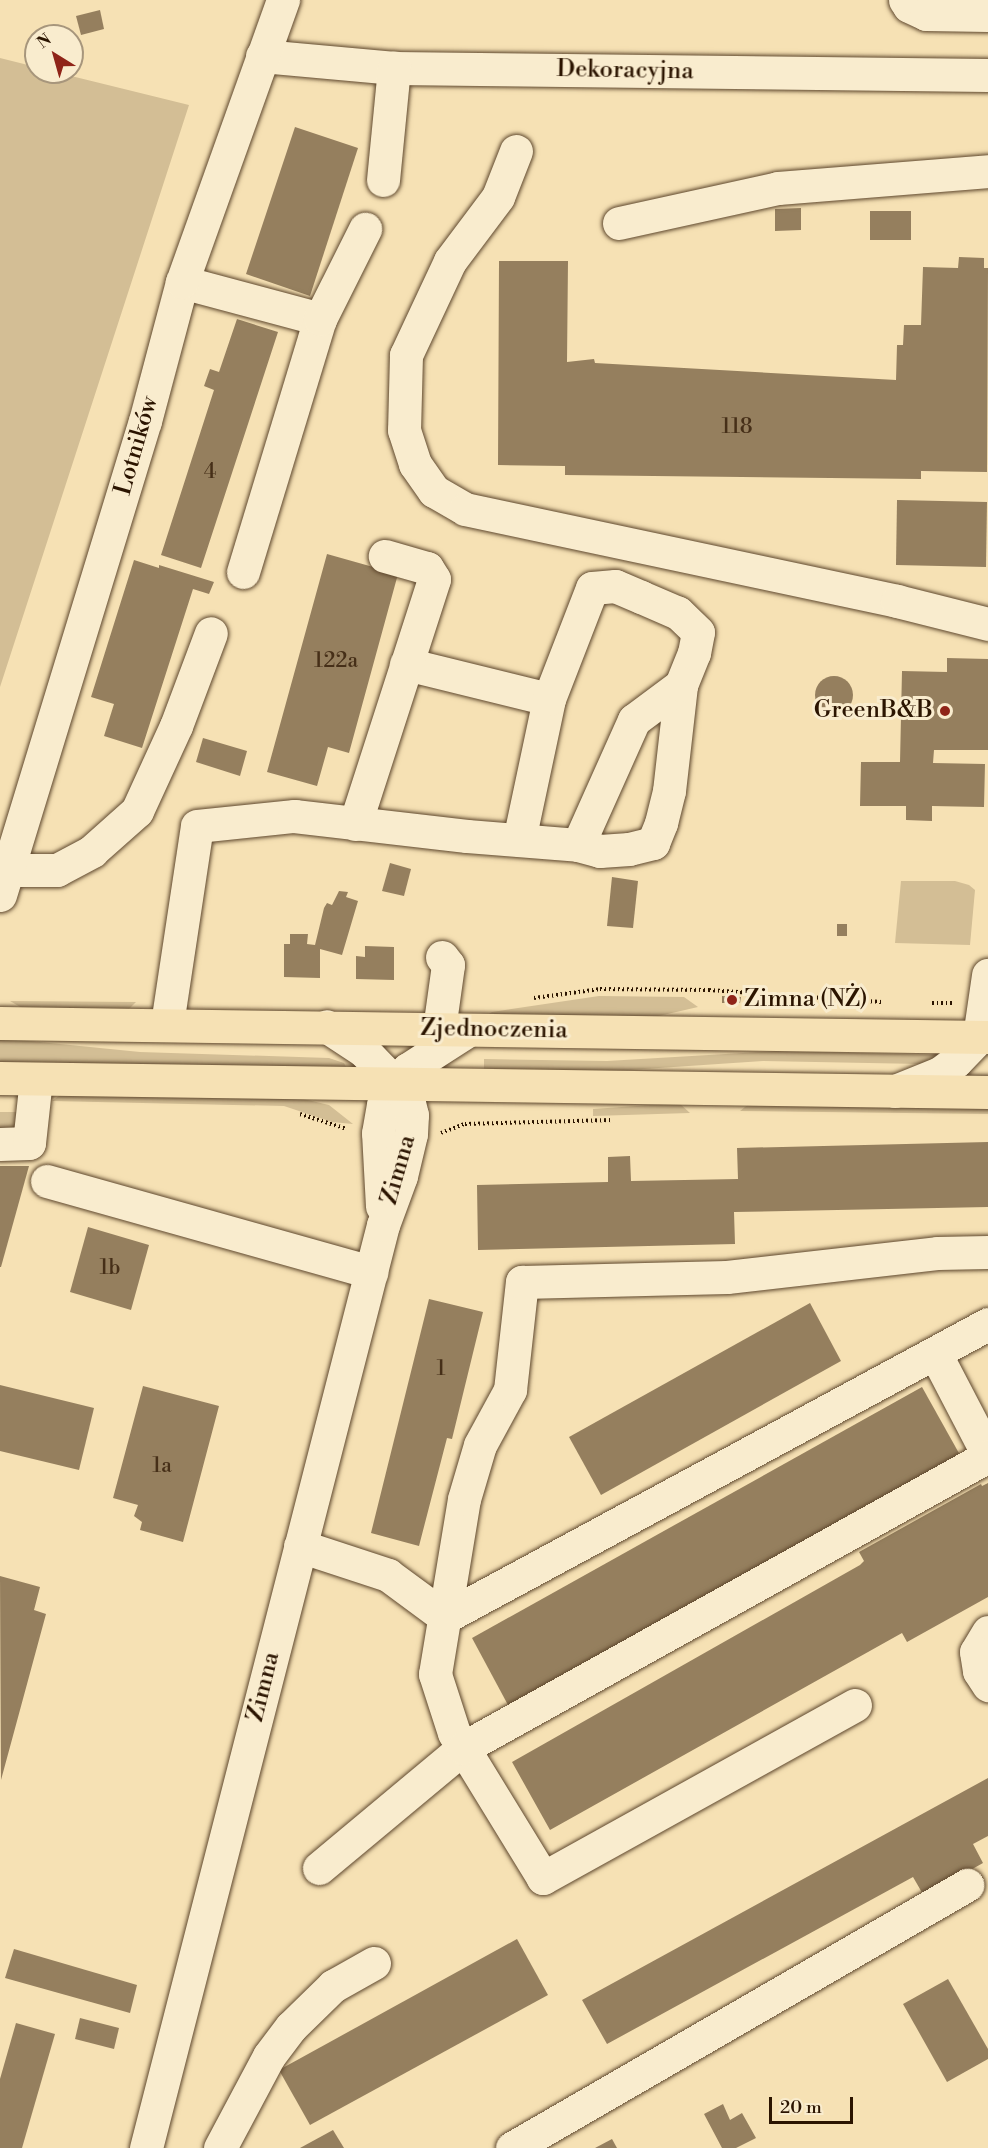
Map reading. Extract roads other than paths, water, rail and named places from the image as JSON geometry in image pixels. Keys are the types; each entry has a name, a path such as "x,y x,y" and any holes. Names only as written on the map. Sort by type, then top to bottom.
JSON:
{"main road":[{"name":"Zjednoczenia","path":"0,1023 326,1026 985,1040"},
{"path":"0,1078 988,1092"}],"street":[{"name":"Lotników","path":"4,883 145,421 182,282 283,0"},
{"path":"905,0 909,6 926,14 986,14"},
{"name":"Dekoracyjna","path":"262,56 394,68 988,75"},
{"path":"383,180 394,68"},
{"path":"516,151 498,197 450,261 406,355 404,430 415,464 434,491 465,509 897,601 988,624"},
{"path":"619,223 778,188 988,171"},
{"path":"243,572 320,319 365,229"},
{"path":"182,282 320,319"},
{"path":"355,824 434,579 427,568 385,556"},
{"path":"167,1024 197,826 294,816 355,824 519,840 578,845 600,851 629,849 653,843 662,823 669,790 681,685 694,653 698,632 678,612 615,586 592,588 549,699 519,840"},
{"path":"4,883 57,870 92,851 137,811 176,726 211,633"},
{"path":"406,664 549,699"},
{"path":"578,845 634,720 681,685"},
{"path":"395,1083 453,1030 448,966 442,957"},
{"path":"896,1091 939,1073 985,1040 988,975"},
{"name":"Zimna","path":"146,2148 382,1225 401,1176 411,1134 412,1115 409,1103 395,1083 364,1051 326,1026"},
{"path":"0,1144 29,1143 36,1078"},
{"path":"47,1181 371,1272"},
{"path":"855,1705 543,1878 454,1733 435,1674 464,1500 480,1445 510,1390 522,1282 727,1277 937,1253 988,1252"},
{"path":"445,1617 988,1324"},
{"path":"318,1868 463,1748 988,1455 935,1353"},
{"path":"300,1546 388,1575 445,1617"},
{"path":"988,1632 976,1652 979,1671 988,1685"},
{"path":"512,2148 967,1885"},
{"path":"220,2148 269,2056 291,2027 333,1986 374,1963"}],"place":[{"name":"GreenB&B","path":"945,711"},
{"name":"Zimna (NŻ)","path":"732,1000"}]}
